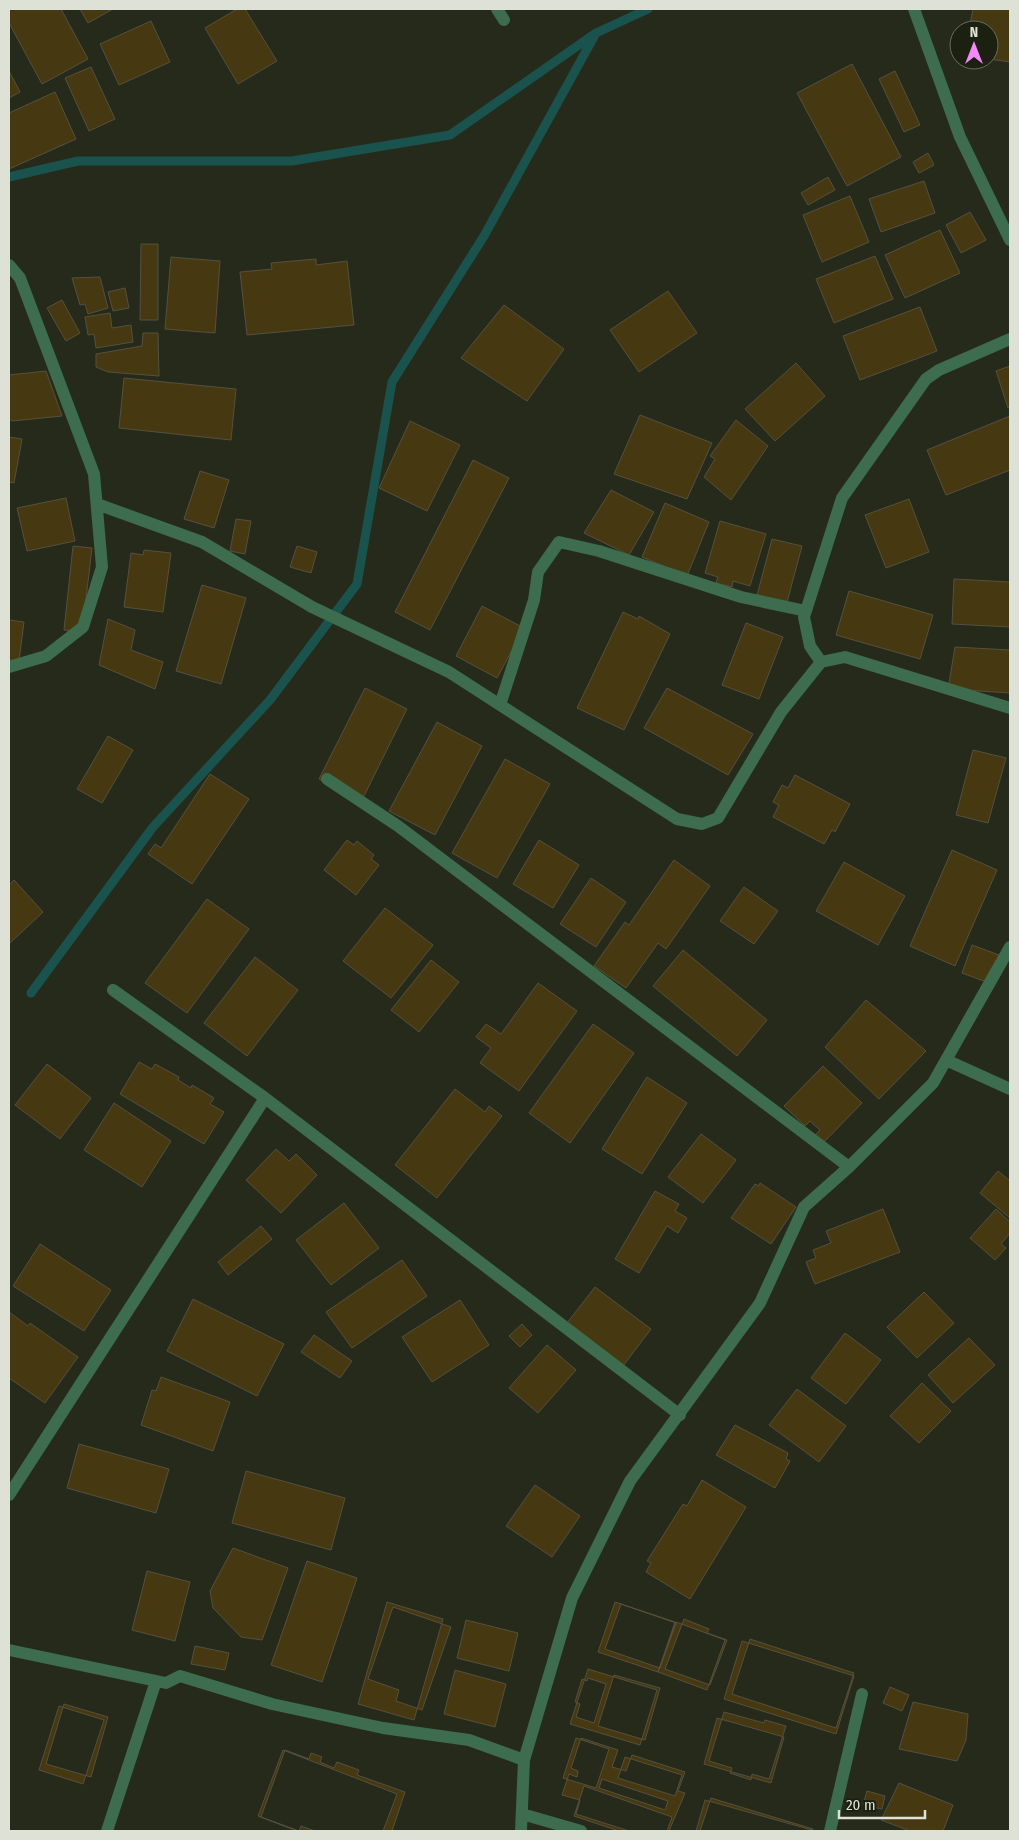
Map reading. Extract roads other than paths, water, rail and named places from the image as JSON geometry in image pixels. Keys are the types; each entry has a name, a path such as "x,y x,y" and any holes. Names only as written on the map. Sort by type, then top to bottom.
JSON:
{"street":[{"path":"497,9 504,20"},
{"path":"914,9 960,137 1010,240"},
{"path":"9,265 20,278 94,474 102,567 83,627 46,656 9,667"},
{"path":"821,662 810,646 804,617 842,498 926,379 939,370 1010,339"},
{"path":"98,504 202,542 312,607 449,672 677,819 702,824 718,818 781,712 821,662 845,657 1010,708"},
{"path":"500,705 534,600 538,572 559,542 599,551 741,597 806,611"},
{"path":"327,779 398,826 849,1167"},
{"path":"521,1831 524,1760 572,1598 630,1481 760,1303 804,1206 849,1167 933,1083 1010,947"},
{"path":"113,990 265,1098 680,1415"},
{"path":"946,1060 1010,1089"},
{"path":"9,1495 265,1098"},
{"path":"9,1650 166,1683 180,1676 272,1704 355,1722 468,1740 524,1760"},
{"path":"107,1831 156,1681"},
{"path":"830,1831 862,1694"},
{"path":"522,1814 581,1831"}],"waterway":[{"path":"9,177 78,161 292,161 450,135 596,33 648,9"},
{"path":"31,993 153,827 270,700 357,584 392,382 484,236 596,33"}]}
